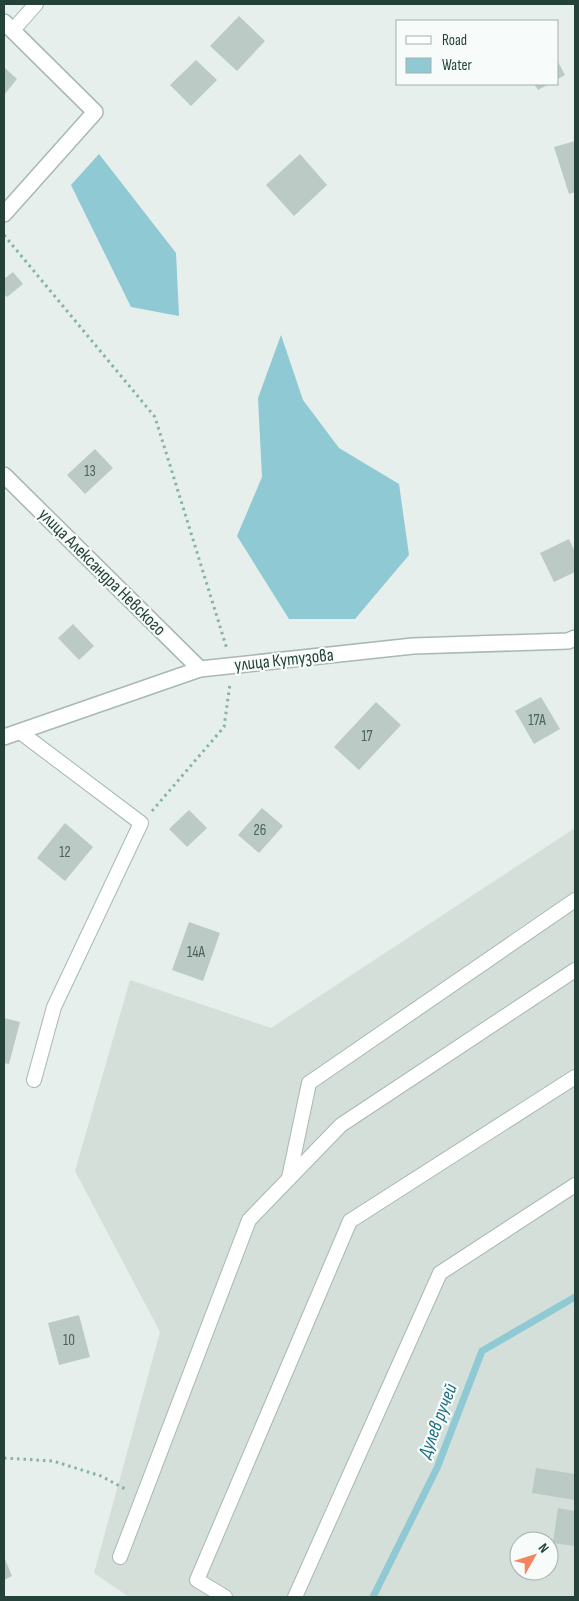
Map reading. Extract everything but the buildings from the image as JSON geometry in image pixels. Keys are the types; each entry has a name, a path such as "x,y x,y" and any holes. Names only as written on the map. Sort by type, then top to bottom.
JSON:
{"street":[{"path":"4,214 95,112 9,26"},
{"name":"улица Александра Невского","path":"4,475 200,669"},
{"name":"улица Кутузова","path":"4,737 200,669 413,646 568,641 575,638"}],"lane":[{"path":"9,26 36,4"},
{"path":"20,732 141,824 54,1007 34,1080"},
{"path":"289,1179 309,1083 575,900"},
{"path":"120,1557 249,1220 341,1125 575,970"},
{"path":"225,1597 197,1580 350,1221 575,1077"},
{"path":"295,1597 440,1273 575,1185"}],"path":[{"path":"4,235 155,417 232,666 224,727 141,824"},
{"path":"4,1458 53,1461 101,1476 142,1498"}],"shaded area":[{"path":"575,828 575,1597 129,1597 94,1573 160,1332 75,1171 130,980 271,1028"}],"water":[{"path":"99,154 176,253 179,316 131,307 71,185"},
{"path":"281,335 303,400 339,448 399,484 409,555 355,619 289,619 237,536 262,477 258,398"}],"waterway":[{"name":"Дулев ручей","path":"373,1597 437,1468 482,1351 575,1297"}]}
